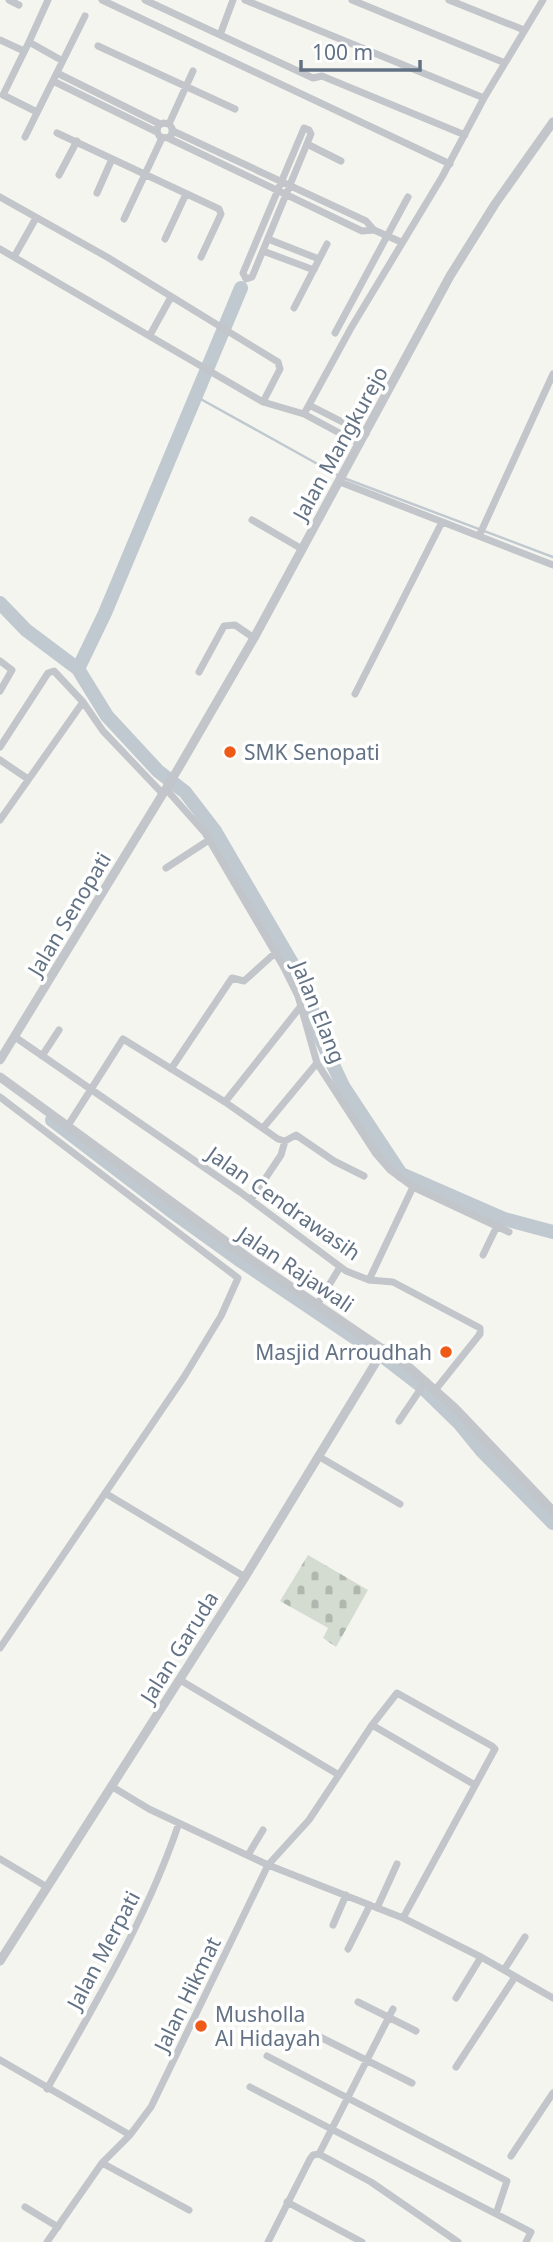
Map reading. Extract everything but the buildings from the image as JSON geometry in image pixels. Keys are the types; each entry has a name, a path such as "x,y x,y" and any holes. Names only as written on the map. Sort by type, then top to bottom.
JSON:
{"street":[{"path":"9,0 19,5"},
{"path":"37,112 2,98 48,0"},
{"path":"102,0 450,164"},
{"path":"145,0 313,78 322,76 465,135"},
{"path":"220,35 233,0"},
{"path":"245,0 484,98"},
{"path":"352,0 505,63"},
{"path":"449,0 524,30"},
{"path":"304,414 542,0"},
{"path":"25,137 85,16"},
{"path":"0,40 24,51"},
{"path":"29,42 61,60"},
{"path":"98,46 235,109"},
{"path":"124,219 193,71"},
{"path":"57,73 276,191 362,231 374,230"},
{"path":"53,81 366,221 374,230 401,242"},
{"name":"Jalan Mangkurejo","path":"165,790 254,638 460,260 495,204 553,122"},
{"path":"303,128 308,129 311,133 307,145 263,251 252,277 245,278 243,273 280,182 303,128"},
{"path":"57,132 220,211 201,257"},
{"path":"59,175 77,141"},
{"path":"307,145 341,161"},
{"path":"97,193 112,159"},
{"path":"165,239 186,194"},
{"path":"0,197 233,332 281,365 263,402"},
{"path":"335,333 408,197"},
{"path":"15,257 36,218"},
{"path":"268,239 319,259"},
{"path":"294,308 327,244"},
{"path":"0,249 263,402 304,414 360,443"},
{"path":"263,251 314,270"},
{"path":"150,335 171,297"},
{"path":"481,532 553,374"},
{"path":"309,405 366,434"},
{"path":"343,477 442,522 481,532 553,565"},
{"path":"253,520 302,549"},
{"path":"355,694 442,522"},
{"path":"199,672 224,626 235,625 254,638"},
{"path":"0,661 12,670 0,691"},
{"name":"Jalan Elang","path":"0,747 52,670 56,672 83,702 103,731 192,817 209,840 294,986 317,1063 376,1154 390,1170 413,1187 509,1232"},
{"path":"0,820 83,702"},
{"path":"0,760 27,779"},
{"name":"Jalan Senopati","path":"0,1060 165,790"},
{"path":"166,868 209,840"},
{"path":"172,1069 232,978 244,981 275,953"},
{"path":"225,1102 301,1006"},
{"path":"42,1056 59,1030"},
{"name":"Jalan Cendrawasih","path":"15,1037 251,1200 351,1274 369,1280 393,1282 481,1328 480,1334 436,1389"},
{"path":"67,1127 121,1040 135,1045 278,1139 285,1141 296,1135 334,1161 364,1176"},
{"path":"263,1128 317,1063"},
{"name":"Jalan Rajawali","path":"0,1077 424,1384 436,1389 553,1511"},
{"path":"0,1097 238,1278 221,1316 184,1377 0,1648"},
{"path":"251,1200 281,1155 285,1141"},
{"path":"369,1280 413,1187"},
{"path":"483,1255 497,1226"},
{"path":"317,1305 340,1267"},
{"name":"Jalan Garuda","path":"0,1961 245,1577 382,1352"},
{"path":"398,1421 424,1384"},
{"path":"318,1456 400,1504"},
{"path":"105,1493 245,1577"},
{"path":"180,1680 339,1774"},
{"name":"Jalan Hikmat","path":"47,2242 102,2163 130,2135 151,2107 268,1865 309,1820 394,1694 400,1693 492,1746 494,1752 475,1785"},
{"path":"372,1725 475,1785 402,1918"},
{"path":"111,1787 149,1809 268,1865 402,1918 481,1957 553,1998"},
{"name":"Jalan Merpati","path":"47,2089 138,1925 160,1876 178,1823"},
{"path":"247,1855 263,1830"},
{"path":"0,1859 47,1887"},
{"path":"348,1949 397,1864"},
{"path":"332,1926 346,1895"},
{"path":"504,1970 525,1937"},
{"path":"456,1998 481,1957"},
{"path":"456,2067 515,1977"},
{"path":"358,2001 416,2031"},
{"path":"319,2154 393,2009"},
{"path":"318,2036 412,2083"},
{"path":"267,2056 507,2181 496,2214"},
{"path":"0,2060 130,2135"},
{"path":"250,2087 531,2232 526,2242"},
{"path":"511,2156 553,2093"},
{"path":"268,2242 310,2159 319,2154 371,2182 458,2242"},
{"path":"102,2163 189,2210"},
{"path":"287,2202 362,2242"},
{"path":"25,2207 58,2227"}],"green space":[{"path":"308,1555 368,1590 336,1647 323,1638 328,1628 280,1601"}],"waterway":[{"path":"78,669 105,613 241,288"},
{"path":"197,397 341,477 553,557"},
{"path":"0,603 26,630 78,669 107,716 158,771 185,792 215,831 306,987 319,1035 343,1086 401,1174 504,1219 553,1232"},
{"path":"52,1120 170,1210 420,1385 553,1523"}],"place":[{"name":"SMK Senopati","path":"230,752"},
{"name":"Masjid Arroudhah","path":"446,1352"},
{"name":"Musholla Al Hidayah","path":"201,2026"}]}
